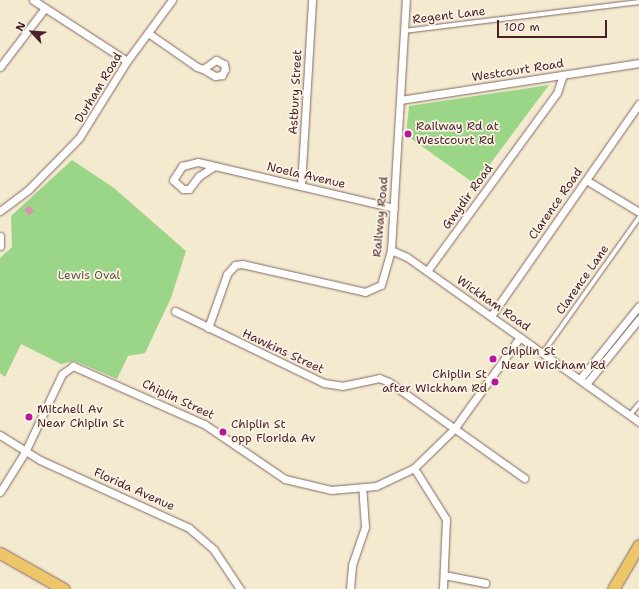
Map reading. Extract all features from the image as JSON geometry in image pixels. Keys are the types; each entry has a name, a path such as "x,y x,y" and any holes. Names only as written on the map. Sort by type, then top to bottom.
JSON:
{"main road":[{"path":"613,589 639,545"},
{"path":"0,553 64,589"}],"street":[{"path":"33,0 127,61"},
{"name":"Durham Road","path":"0,211 29,189 79,138 127,61 172,0"},
{"name":"Astbury Street","path":"301,186 312,0"},
{"name":"Railway Road","path":"208,328 227,274 235,265 370,292 381,285 391,250 406,0"},
{"path":"0,67 45,8"},
{"path":"148,32 203,69"},
{"name":"Westcourt Road","path":"400,100 639,63"},
{"name":"Gwydir Road","path":"427,271 558,93 563,75"},
{"name":"Clarence Road","path":"490,316 639,104"},
{"name":"Noela Avenue","path":"213,167 189,189 183,189 173,180 175,173 187,163 198,162 213,167 394,208"},
{"path":"586,180 639,213"},
{"path":"0,236 0,246"},
{"name":"Wickham Road","path":"391,250 427,271 639,422"},
{"path":"580,380 639,306"},
{"name":"Hawkins Street","path":"175,311 324,383 342,386 382,379 524,478"},
{"path":"586,384 639,319"},
{"name":"Chiplin Street","path":"25,452 62,374 67,368 76,367 190,416 215,430 266,469 297,484 331,490 362,488 396,479 414,468 454,429 520,338"},
{"name":"Florida Avenue","path":"0,434 25,452 181,523 208,543 240,589"},
{"path":"0,492 25,452"},
{"path":"414,468 444,513 443,589"},
{"path":"350,589 352,565 365,526 362,488"},
{"path":"444,575 485,583"}],"lane":[{"name":"Regent Lane","path":"404,31 639,2"},
{"name":"Clarence Lane","path":"543,353 639,213"},
{"path":"630,415 639,404"}],"green space":[{"path":"549,85 475,184 406,135 409,106"},
{"name":"Lewis Oval","path":"72,160 114,188 186,251 171,298 145,353 128,356 117,379 75,361 61,364 21,344 5,377 0,373 0,258 12,247 11,216"}],"building":[{"path":"29,206 34,211 29,215 24,210"}],"place":[{"name":"Railway Rd at Westcourt Rd","path":"408,134"},
{"name":"Chiplin St Near Wickham Rd","path":"493,359"},
{"name":"Chiplin St after Wickham Rd","path":"495,382"},
{"name":"Mitchell Av Near Chiplin St","path":"29,417"},
{"name":"Chiplin St opp Florida Av","path":"223,432"}]}
